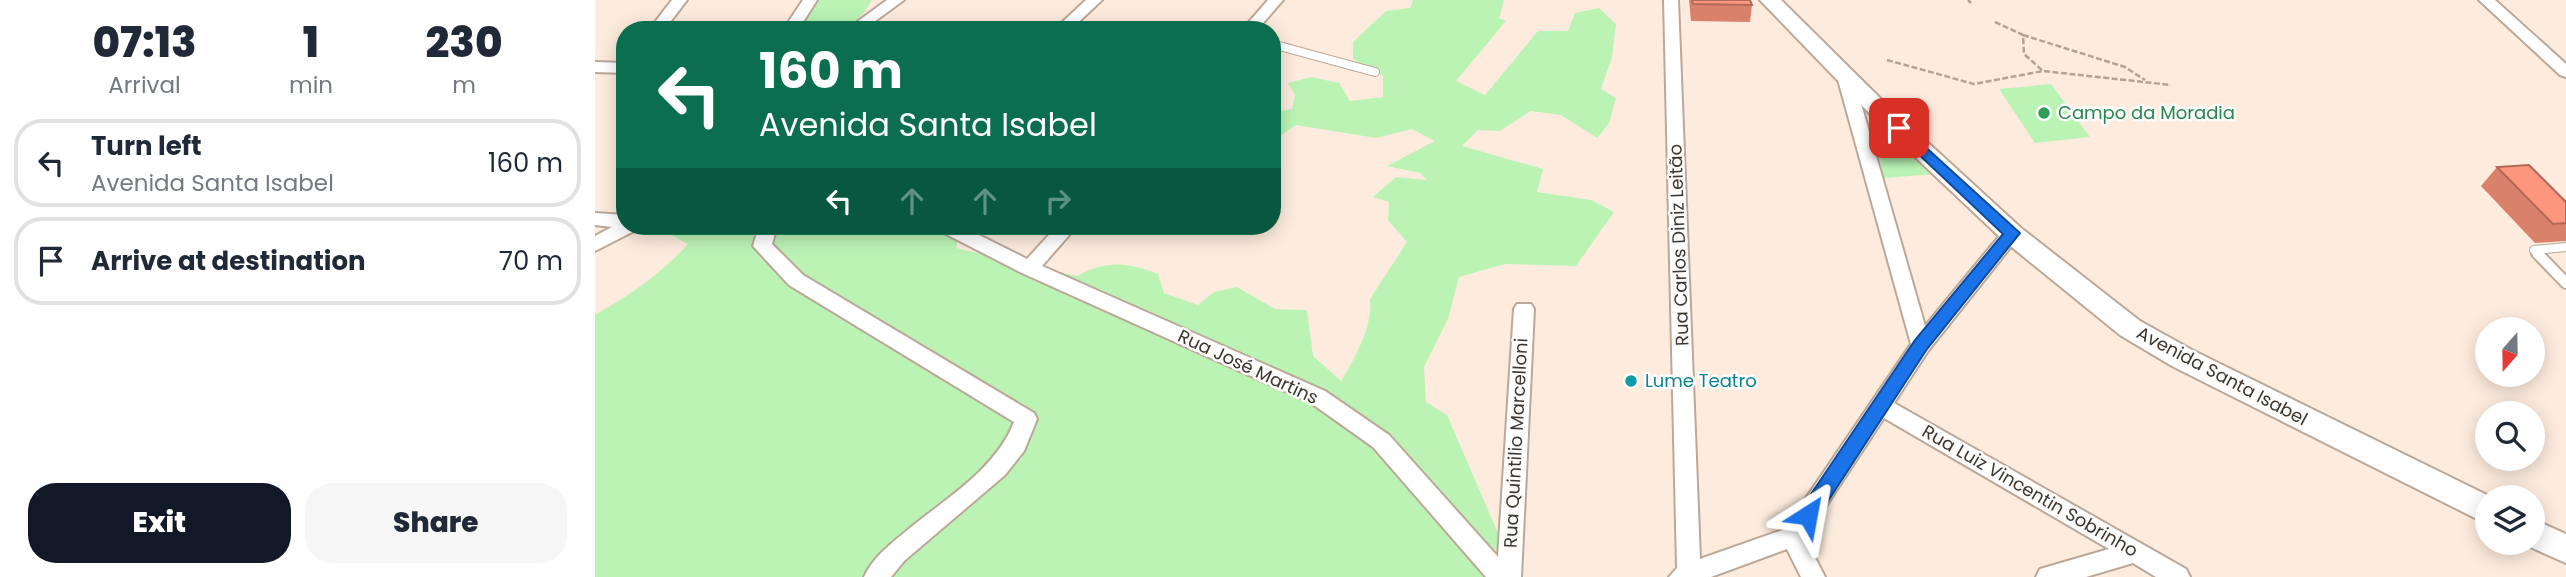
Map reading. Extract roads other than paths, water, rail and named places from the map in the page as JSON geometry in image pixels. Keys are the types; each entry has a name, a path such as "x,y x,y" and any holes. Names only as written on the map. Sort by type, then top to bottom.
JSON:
{"main road":[{"name":"Avenida Santa Isabel","path":"1770,0 1845,76 2012,233 2096,304 2141,334 2475,504"},
{"path":"2545,539 2566,549"}],"street":[{"path":"663,21 680,0"},
{"path":"796,21 810,0"},
{"path":"870,19 879,0"},
{"path":"867,21 897,0"},
{"path":"1071,21 1095,0"},
{"path":"1257,21 1276,0"},
{"name":"Rua Carlos Diniz Leitão","path":"1671,0 1685,576"},
{"path":"2486,0 2566,72"},
{"path":"595,67 616,68"},
{"path":"1845,76 1921,345"},
{"path":"595,219 616,220"},
{"path":"595,244 616,233"},
{"path":"1685,576 1793,537 1921,345 2012,233"},
{"path":"765,235 762,246 796,280 1026,419 1016,445 997,468 896,554 876,577"},
{"name":"Rua José Martins","path":"964,235 1029,268 1318,397 1381,441 1501,577"},
{"path":"1029,268 1060,235"},
{"name":"Rua Quintilio Marcelloni","path":"1509,577 1524,309"},
{"name":"Rua Luiz Vincentin Sobrinho","path":"1881,406 2178,577"},
{"path":"1793,537 1814,577"},
{"path":"2048,577 2136,552"}],"lane":[{"path":"1281,46 1375,72"},
{"path":"2566,247 2534,250 2566,284"}],"place":[{"name":"Campo da Moradia","path":"2044,113"},
{"name":"Lume Teatro","path":"1631,381"}]}
